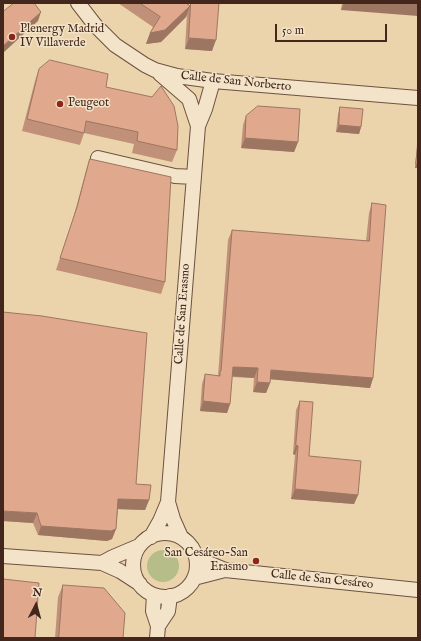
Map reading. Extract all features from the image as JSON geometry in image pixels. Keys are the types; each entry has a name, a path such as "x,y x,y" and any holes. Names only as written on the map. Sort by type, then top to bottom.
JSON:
{"street":[{"name":"Calle de San Norberto","path":"80,4 95,25 115,45 155,70 177,76 213,81 418,98"},
{"name":"Calle de San Erasmo","path":"155,70 189,99 198,126"},
{"name":"Calle de San Erasmo","path":"150,537 160,521 168,502 198,126 213,81"},
{"path":"98,158 175,176 194,177"},
{"name":"Calle de San Erasmo","path":"168,502 173,519 181,537"},
{"path":"3,556 102,563 120,571 154,595 170,596 184,590 194,578 197,569 197,562 192,547 181,537 164,533 150,537 139,546 102,563"},
{"path":"139,546 133,564 135,574 140,584"},
{"name":"Calle de San Cesáreo","path":"195,554 208,563 225,570 418,590"},
{"name":"Calle de San Cesáreo","path":"194,578 225,570"},
{"path":"154,595 153,611 157,632"},
{"path":"157,632 168,611 170,596"}],"green space":[{"path":"160,550 166,550 176,557 179,566 178,572 172,579 166,582 160,582 150,575 147,569 147,563 154,553"}],"building":[{"name":"Plenergy Madrid IV Villaverde","path":"14,3 34,3 41,12 3,46 3,12"},
{"path":"140,3 186,3 190,6 165,30 150,33 160,17"},
{"path":"191,3 219,3 216,40 189,38"},
{"path":"50,60 108,74 106,87 152,97 161,86 174,106 178,126 177,150 137,141 138,132 86,121 84,133 27,119 39,69"},
{"path":"258,106 300,109 298,142 245,138 246,116"},
{"path":"340,107 363,109 361,127 339,125"},
{"path":"418,144 418,164 416,164"},
{"path":"90,159 171,177 165,282 60,258 77,207"},
{"path":"372,203 386,205 373,378 271,370 270,383 257,382 258,368 233,367 230,404 203,401 205,374 220,376 221,371 232,230 369,241"},
{"path":"3,312 42,316 147,333 136,484 151,485 149,500 118,499 116,529 111,531 41,526 37,513 3,511"},
{"path":"300,401 313,402 309,456 361,461 358,495 295,489 298,446 296,445"},
{"path":"3,579 39,583 35,638 3,638"},
{"path":"63,585 104,588 125,613 123,638 59,638"}],"place":[{"name":"Plenergy Madrid IV Villaverde","path":"12,37"},
{"name":"Peugeot","path":"60,104"},
{"name":"San Cesáreo-San Erasmo","path":"256,561"}]}
